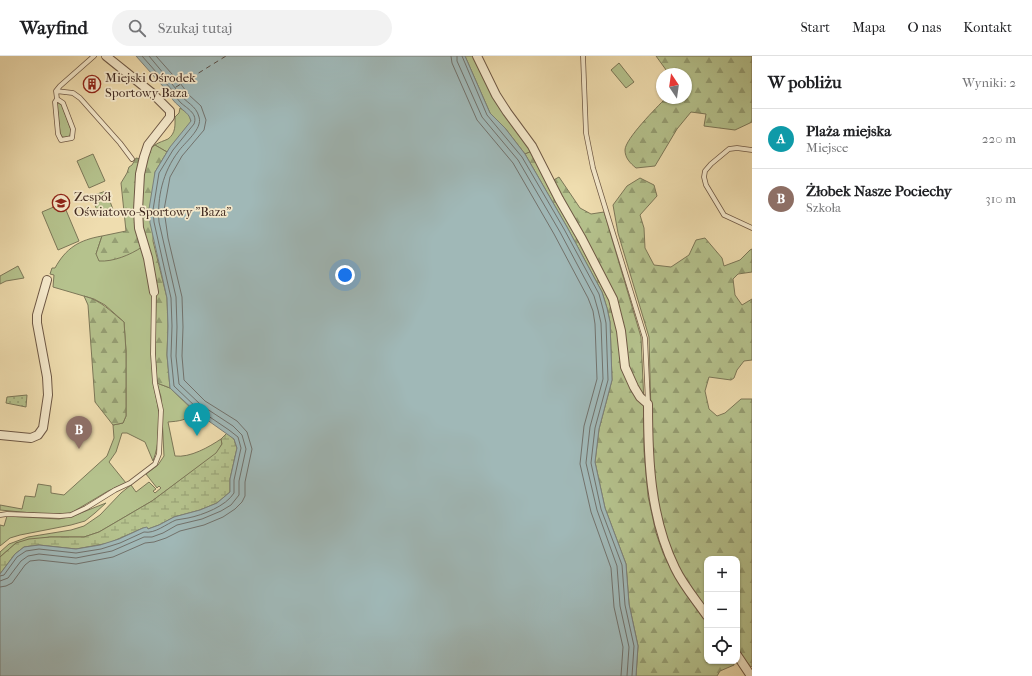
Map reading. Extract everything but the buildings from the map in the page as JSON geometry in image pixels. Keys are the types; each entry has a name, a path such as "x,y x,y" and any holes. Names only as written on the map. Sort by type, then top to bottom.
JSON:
{"street":[{"path":"106,56 155,96 170,112 170,117 148,145 140,174 138,210 139,228 148,258 154,292"},
{"path":"477,56 496,95 532,146 613,299 621,331 625,367 640,397 648,404 648,451 653,495 661,532 675,568 704,612"},
{"path":"0,435 31,438 38,435 43,428 48,395 47,377 37,323 46,280"},
{"path":"740,660 751,676"}],"lane":[{"path":"57,99 63,103 73,129 72,138 62,140 58,134 55,102 57,99 56,91 94,56"},
{"path":"583,56 586,133 593,168 645,338 648,404"},
{"path":"56,91 73,93 80,98 120,143 132,159"},
{"path":"752,150 737,148 729,149 711,164 704,177 706,185 724,215 752,228"},
{"path":"0,515 71,515 130,483 158,460 160,448 161,410 155,383 153,354 154,292"}],"green space":[{"path":"465,56 474,56 532,151 525,154 505,128 490,113"},
{"path":"656,56 752,56 752,122 735,130 704,126 706,114 691,112 677,129 655,166 636,168 628,160 625,150 630,138 642,123 660,104 692,104 692,68 665,68"},
{"path":"619,63 634,82 626,88 611,70"},
{"path":"58,103 62,105 71,130 70,136 67,138 62,137 60,133"},
{"path":"180,108 189,114 191,122 167,152 155,145 171,137 174,129 175,117 179,113"},
{"path":"155,145 167,152 155,172 153,241 167,298 167,355 170,388 157,383 155,352 155,279 141,223 143,171 151,148"},
{"path":"532,151 550,182 559,177 580,208 591,214 604,212 641,337 644,404 644,451 648,496 656,533 663,553 671,569 680,585 704,619 704,664 734,664 720,671 717,676 636,676 638,646 629,604 626,564 605,508 595,462 599,429 612,380 610,322 602,292 525,154"},
{"path":"93,154 105,181 89,188 77,161"},
{"path":"136,158 141,159 142,247 121,257 99,261 96,254 102,236 126,231 121,183 129,167"},
{"path":"640,178 654,185 657,196 640,215 644,228 645,248 654,265 671,267 689,255 696,240 705,238 722,258 724,266 740,260 752,249 752,272 738,274 733,279 735,295 742,305 752,299 752,360 744,361 737,370 734,378 731,380 709,377 705,391 709,409 717,416 725,413 741,399 752,399 751,667 740,654 740,556 704,556 704,606 693,592 678,566 664,530 656,494 652,451 649,337 618,233 613,205 627,186"},
{"path":"106,191 114,212 100,217 91,196"},
{"path":"63,203 79,241 58,250 42,212"},
{"path":"102,236 96,254 142,247 149,274 153,306 153,381 159,420 158,441 153,461 145,442 127,433 122,433 116,452 109,462 126,483 108,491 71,513 43,514 0,510 0,505 22,509 25,496 35,497 38,484 51,486 51,493 64,495 107,456 114,438 113,425 123,423 126,416 126,351 124,322 105,305 94,299 53,287 54,275 50,274 52,268 55,268 64,255 74,246 86,240"},
{"path":"18,266 24,278 6,281 0,284 0,276"},
{"path":"84,296 101,304 124,322 126,351 126,416 123,423 113,425 95,402 88,305"},
{"path":"157,383 170,388 194,411 186,419 168,422 175,456 193,454 221,439 222,444 217,453 152,501 99,532 84,537 50,537 16,543 0,557 0,552 9,544 28,537 71,530 84,526 100,515 121,493 131,485 136,492 149,482 156,489 153,491 155,493 161,488 159,486 157,488 146,474 158,465 164,456 161,397"},
{"path":"27,395 26,407 6,403 7,397"},
{"path":"227,433 234,439 237,448 230,479 230,492 217,503 200,510 174,517 148,529 143,528 109,543 76,549 39,545 24,547 15,554 0,574 0,557 16,543 29,539 50,537 84,537 99,532 152,501 216,453 222,444 221,439"},
{"path":"106,503 85,521 20,535 10,538 0,546 0,525 4,526 7,516 59,519 73,516"}],"water":[{"path":"136,56 465,56 490,113 505,128 525,154 602,292 607,308 610,322 612,380 599,429 595,462 605,508 626,564 629,604 638,646 636,676 0,676 0,574 15,554 24,547 39,545 76,549 100,545 119,539 143,528 147,527 148,529 159,525 174,517 200,510 217,503 230,492 230,479 237,448 234,439 196,412 170,388 167,355 167,298 150,223 149,209 155,172 170,147 191,121 188,114 171,98 168,92"}],"ferry route":[{"path":"168,92 226,56"}],"place":[{"name":"Miejski Ośrodek Sportowy Baza","path":"92,84"},
{"name":"Zespół Oświatowo-Sportowy \"Baza\"","path":"61,203"},
{"name":"Plaża miejska","path":"197,436"},
{"name":"Żłobek Nasze Pociechy","path":"79,449"}]}
